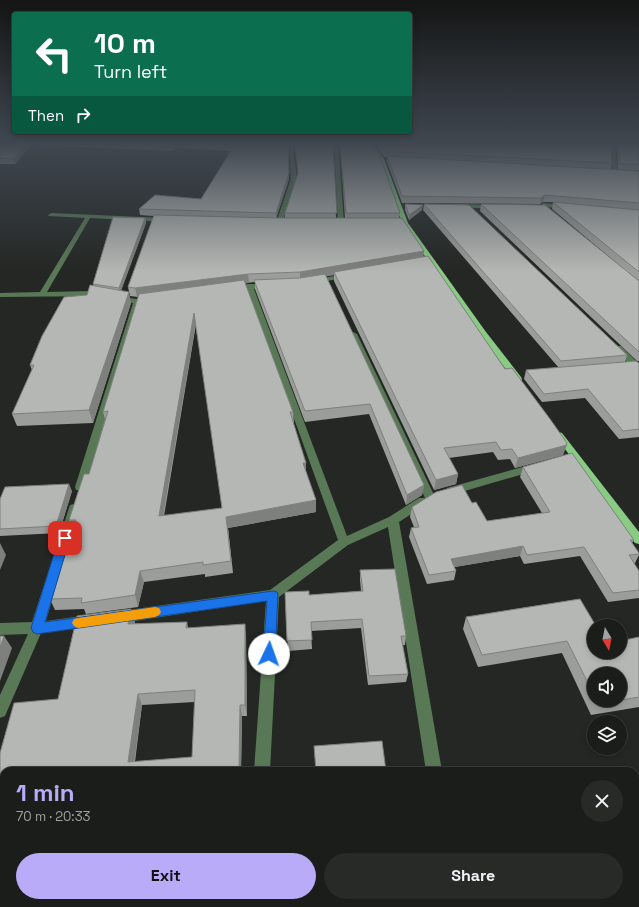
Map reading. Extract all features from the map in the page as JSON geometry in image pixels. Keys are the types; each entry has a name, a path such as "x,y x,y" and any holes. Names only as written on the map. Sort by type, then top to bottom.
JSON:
{"main road":[{"path":"395,186 402,206 401,223 484,334 520,375 525,388"},
{"path":"552,425 639,540"}],"street":[{"path":"279,223 292,186"},
{"path":"339,186 341,223"},
{"path":"545,208 543,205 575,208"},
{"path":"449,206 500,207"},
{"path":"471,206 482,217"},
{"path":"529,207 545,208 551,213"},
{"path":"51,215 168,220"},
{"path":"42,294 89,216"},
{"path":"150,227 152,220"},
{"path":"271,223 295,223"},
{"path":"334,223 349,223"},
{"path":"307,283 329,282 358,274"},
{"path":"227,289 249,286 278,285"},
{"path":"249,286 344,542"},
{"path":"0,295 92,292 108,296 125,296 137,301 160,298"},
{"path":"0,711 37,628 137,301"},
{"path":"348,324 430,497"},
{"path":"613,344 635,366"},
{"path":"560,460 575,456"},
{"path":"0,629 37,628 273,595 344,542 393,520 430,497 544,465"},
{"path":"393,520 433,767"},
{"path":"262,767 273,595"}],"building":[{"path":"209,186 285,186 276,213 139,209 155,195 201,199"},
{"path":"294,186 335,186 337,213 285,213"},
{"path":"344,186 391,186 400,213 346,213"},
{"path":"398,186 639,186 639,203 545,195 541,198 402,196"},
{"path":"553,202 639,210 639,272"},
{"path":"405,204 423,205 409,215"},
{"path":"424,204 469,205 627,355 561,361"},
{"path":"481,204 545,205 639,281 639,352"},
{"path":"154,215 279,218 402,218 424,251 300,272 248,274 135,288 128,287"},
{"path":"113,217 145,218 119,288 93,284"},
{"path":"428,256 505,369 512,368 550,419 567,445 518,458 512,449 501,450 496,442 444,448 458,474 436,480 334,272"},
{"path":"325,274 424,485 407,495 370,404 305,411 254,280 300,278"},
{"path":"244,280 293,412 290,412 306,463 303,463 316,500 226,517 231,561 203,565 203,562 140,571 135,595 81,603 82,598 50,599 76,520 69,520 84,474 89,474 108,411 103,412 139,294","holes":["194,313 222,508 159,516"]},
{"path":"90,285 129,292 89,410 12,414 34,365 30,365 42,336 64,297 87,295"},
{"path":"636,361 639,363 639,429 623,431 588,389 544,394 526,370"},
{"path":"572,453 634,540 630,540 639,554 629,555 639,571 639,590 613,593 584,547 527,555 523,546 451,559 456,571 429,575 411,528 419,527 412,507 436,492 462,485 472,503 476,502 487,521 550,512 523,467"},
{"path":"69,484 56,526 0,529 0,499 5,487"},
{"path":"395,569 406,636 401,636 408,674 369,676 362,619 311,622 312,640 287,641 285,592 309,591 309,595 363,591 360,570"},
{"path":"580,599 592,619 587,619 587,659 627,659 627,640 639,637 639,697 627,699 627,667 587,667 587,681 567,641 482,655 466,617"},
{"path":"131,609 128,624 187,622 186,628 245,624 245,705 240,705 239,767 0,767 0,753 14,703 58,699 77,616","holes":["195,690 192,757 128,762 138,694"]},
{"path":"0,636 4,636 0,648"},
{"path":"382,741 385,767 316,767 314,746"}],"slow traffic":[{"path":"78,623 155,612"}],"route":[{"path":"65,538 37,628 273,595 269,654"}]}
